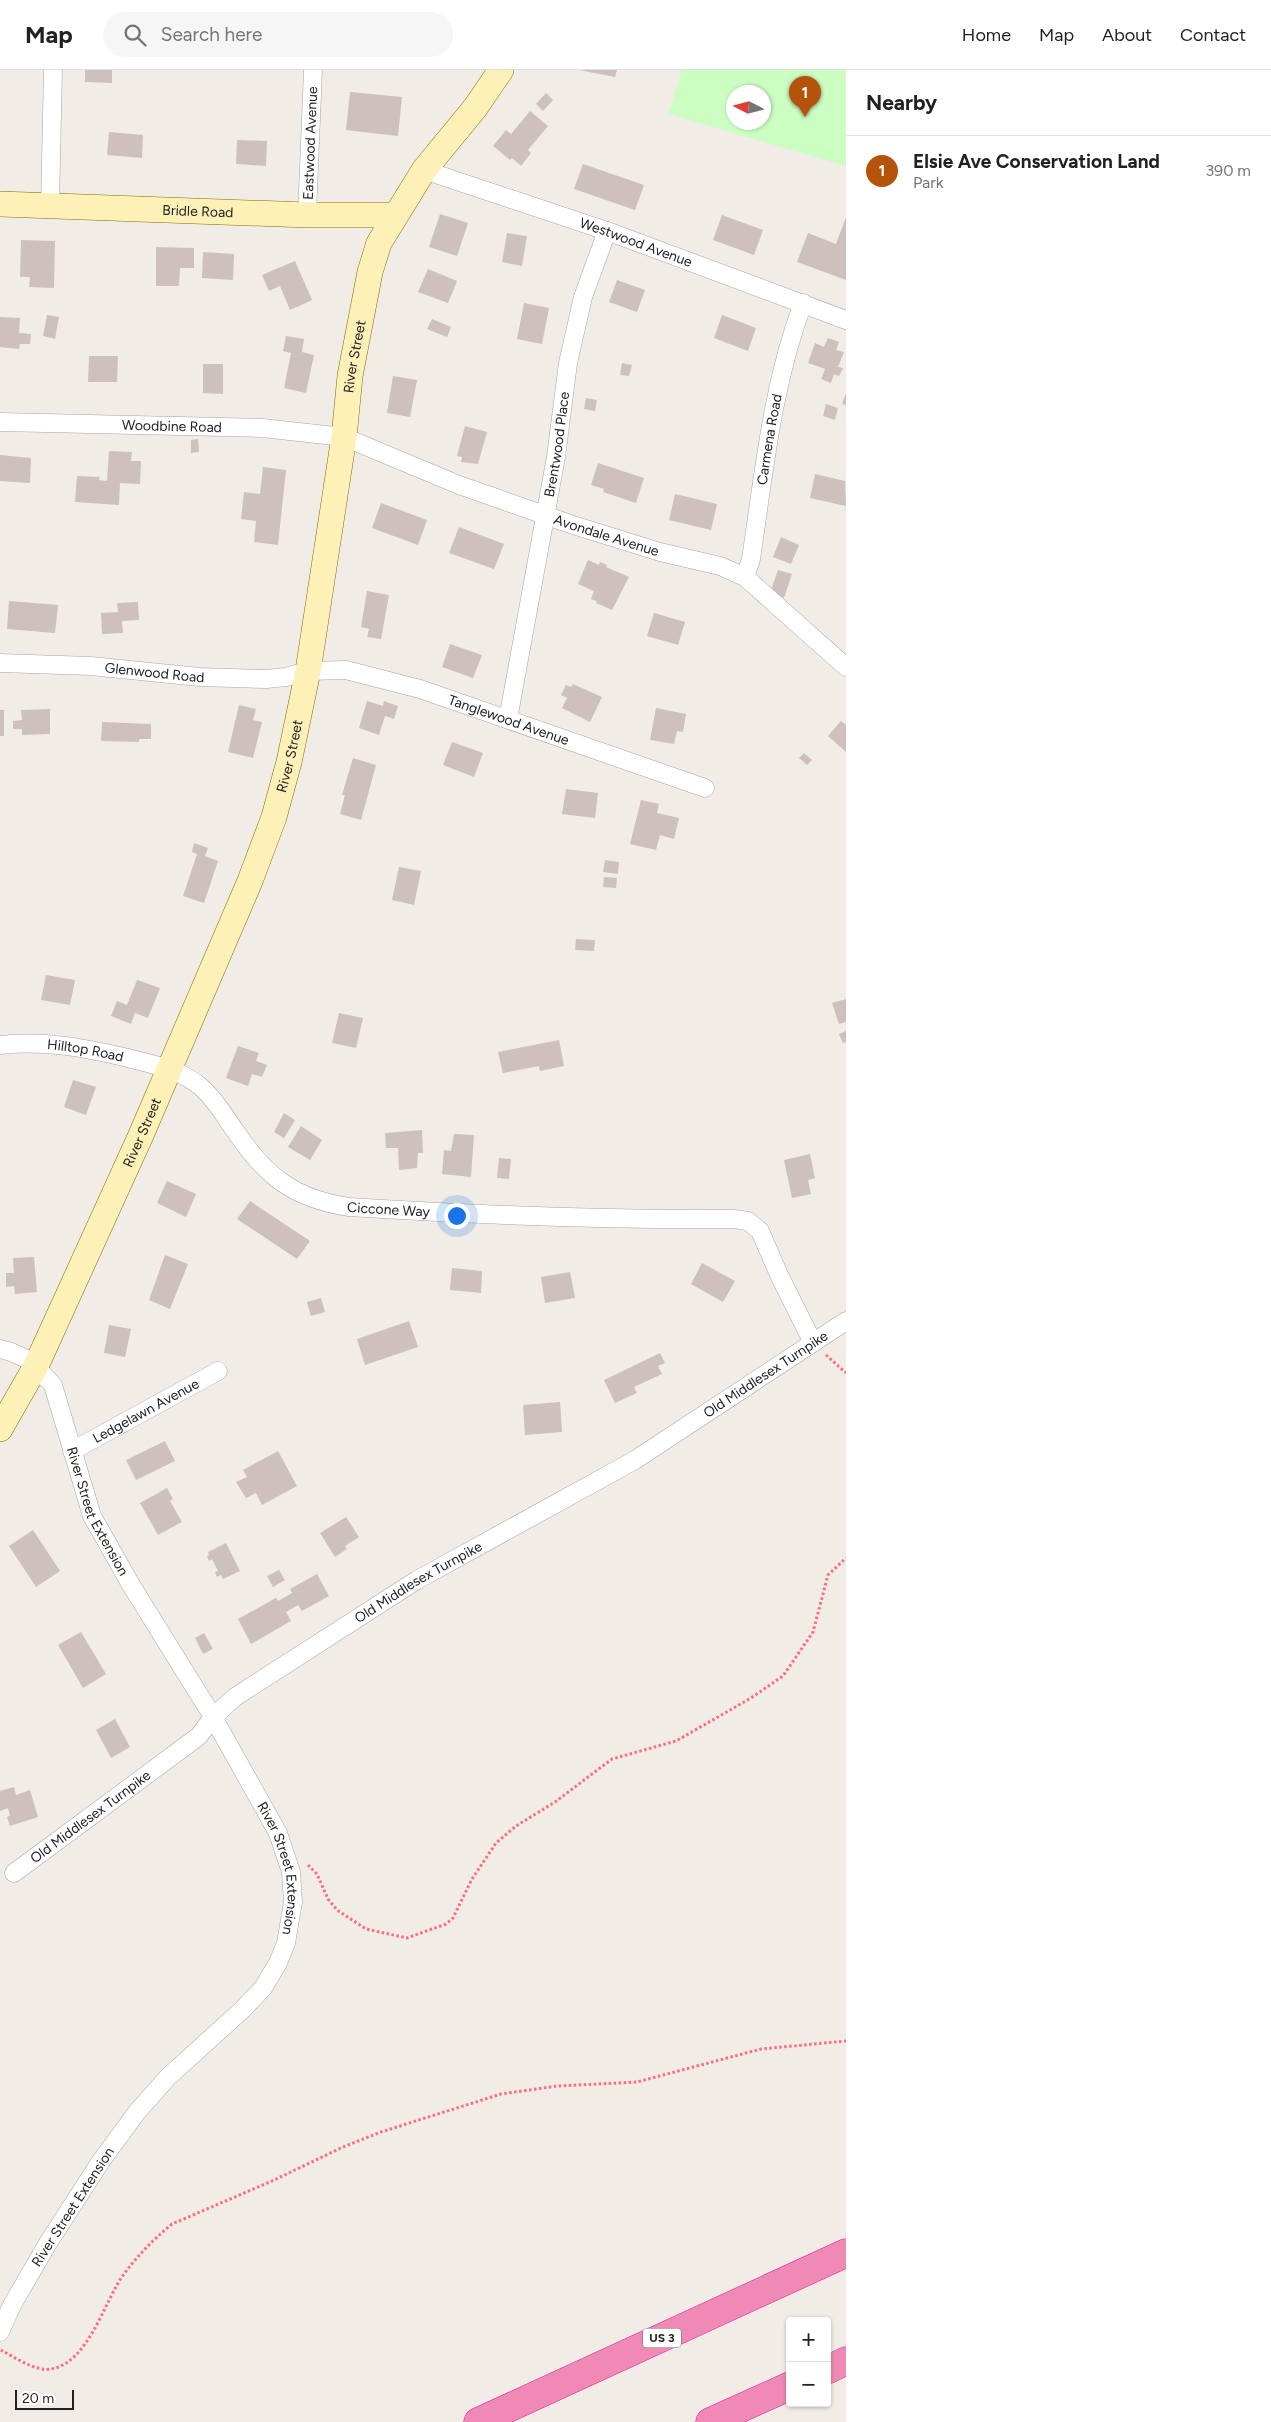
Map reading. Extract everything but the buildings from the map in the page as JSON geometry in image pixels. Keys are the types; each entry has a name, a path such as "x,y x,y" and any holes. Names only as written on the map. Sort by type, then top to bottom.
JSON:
{"highway":[{"name":"US 3","path":"478,2422 846,2253"},
{"path":"831,2368 846,2361"},
{"path":"710,2422 786,2388"}],"main road":[{"name":"River Street","path":"0,1429 36,1366 170,1068 264,847 287,771 308,671 344,437 350,376 370,272 379,243 394,215 424,170 475,108 501,70"},
{"name":"Bridle Road","path":"0,204 306,215 394,215"}],"street":[{"path":"50,207 53,70"},
{"name":"Eastwood Avenue","path":"306,215 313,70"},
{"name":"Westwood Avenue","path":"424,170 607,231 846,320"},
{"name":"Brentwood Place","path":"508,720 546,515 568,363 583,297 607,231"},
{"name":"Carmena Road","path":"745,578 751,559 774,402 791,334 803,303"},
{"name":"Woodbine Road","path":"0,422 262,428 344,437"},
{"name":"Avondale Avenue","path":"344,437 460,485 546,515 660,552 720,566 745,578 846,667"},
{"name":"Glenwood Road","path":"0,663 91,666 199,677 266,679 286,677 308,671"},
{"name":"Tanglewood Avenue","path":"308,671 337,669 420,689 705,788"},
{"name":"Hilltop Road","path":"0,1045 34,1043 77,1047 170,1068"},
{"name":"Ciccone Way","path":"170,1068 194,1081 211,1096 253,1156 281,1183 293,1191 321,1203 408,1211 641,1220 734,1219 753,1223 760,1231 780,1277 813,1343"},
{"name":"Old Middlesex Turnpike","path":"14,1873 199,1736 213,1718 235,1698 408,1586 635,1460 846,1321"},
{"path":"0,1349 20,1355 36,1366"},
{"name":"River Street Extension","path":"0,2332 12,2306 48,2243 101,2161 137,2112 168,2077 242,2010 263,1988 278,1963 289,1929 293,1902 291,1872 278,1833 213,1718 110,1549 92,1516 56,1391 36,1366"},
{"name":"Ledgelawn Avenue","path":"72,1451 218,1371"}],"path":[{"path":"813,1343 846,1373"},
{"path":"291,1872 303,1864 310,1866 320,1879 328,1899 336,1910 366,1929 407,1938 446,1924 453,1918 472,1880 496,1843 516,1826 555,1802 612,1759 676,1741 751,1698 783,1676 813,1632 828,1575 846,1558"},
{"path":"0,2350 33,2366 50,2370 67,2362 94,2333 122,2276 148,2245 172,2224 381,2132 501,2094 557,2086 637,2082 761,2049 846,2041"}],"green space":[{"path":"682,70 846,70 846,166 668,114"}],"place":[{"name":"Elsie Ave Conservation Land","path":"805,117"}]}
